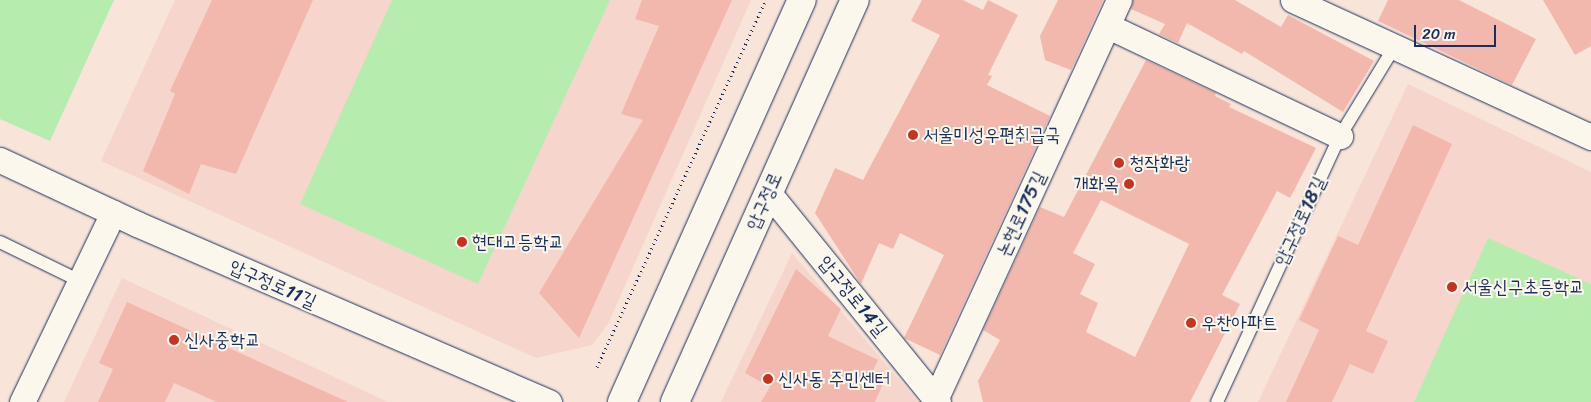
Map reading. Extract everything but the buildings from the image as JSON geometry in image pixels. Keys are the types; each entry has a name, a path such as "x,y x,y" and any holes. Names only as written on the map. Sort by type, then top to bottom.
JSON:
{"main road":[{"path":"622,402 802,0"},
{"name":"압구정로","path":"675,402 856,0"}],"street":[{"name":"논현로175길","path":"936,401 1119,0"},
{"path":"1293,0 1591,137"},
{"path":"1108,26 1340,136"},
{"name":"압구정로11길","path":"0,160 113,213 549,402"},
{"name":"압구정로14길","path":"768,192 936,401"},
{"path":"22,402 113,213"}],"lane":[{"name":"압구정로18길","path":"1217,402 1340,136 1395,46"},
{"path":"0,242 80,281"}],"path":[{"path":"597,367 766,0"}],"shaded area":[{"name":"현대고등학교","path":"175,0 751,0 608,324 592,345 536,358 101,161"},
{"name":"서울신구초등학교","path":"1408,84 1591,172 1591,402 1258,402"},
{"path":"792,253 918,402 721,402"},
{"name":"신사중학교","path":"122,278 388,402 64,402"}],"green space":[{"path":"0,0 114,0 50,141 0,119"},
{"path":"392,0 610,0 478,284 300,204"},
{"path":"1488,238 1591,284 1591,402 1414,402"}],"place":[{"name":"서울미성우편취급국","path":"913,135"},
{"name":"청작화랑","path":"1119,163"},
{"name":"개화옥","path":"1129,184"},
{"name":"현대고등학교","path":"462,242"},
{"name":"서울신구초등학교","path":"1452,287"},
{"name":"우찬아파트","path":"1191,323"},
{"name":"신사중학교","path":"174,340"},
{"name":"신사동 주민센터","path":"768,379"}]}
